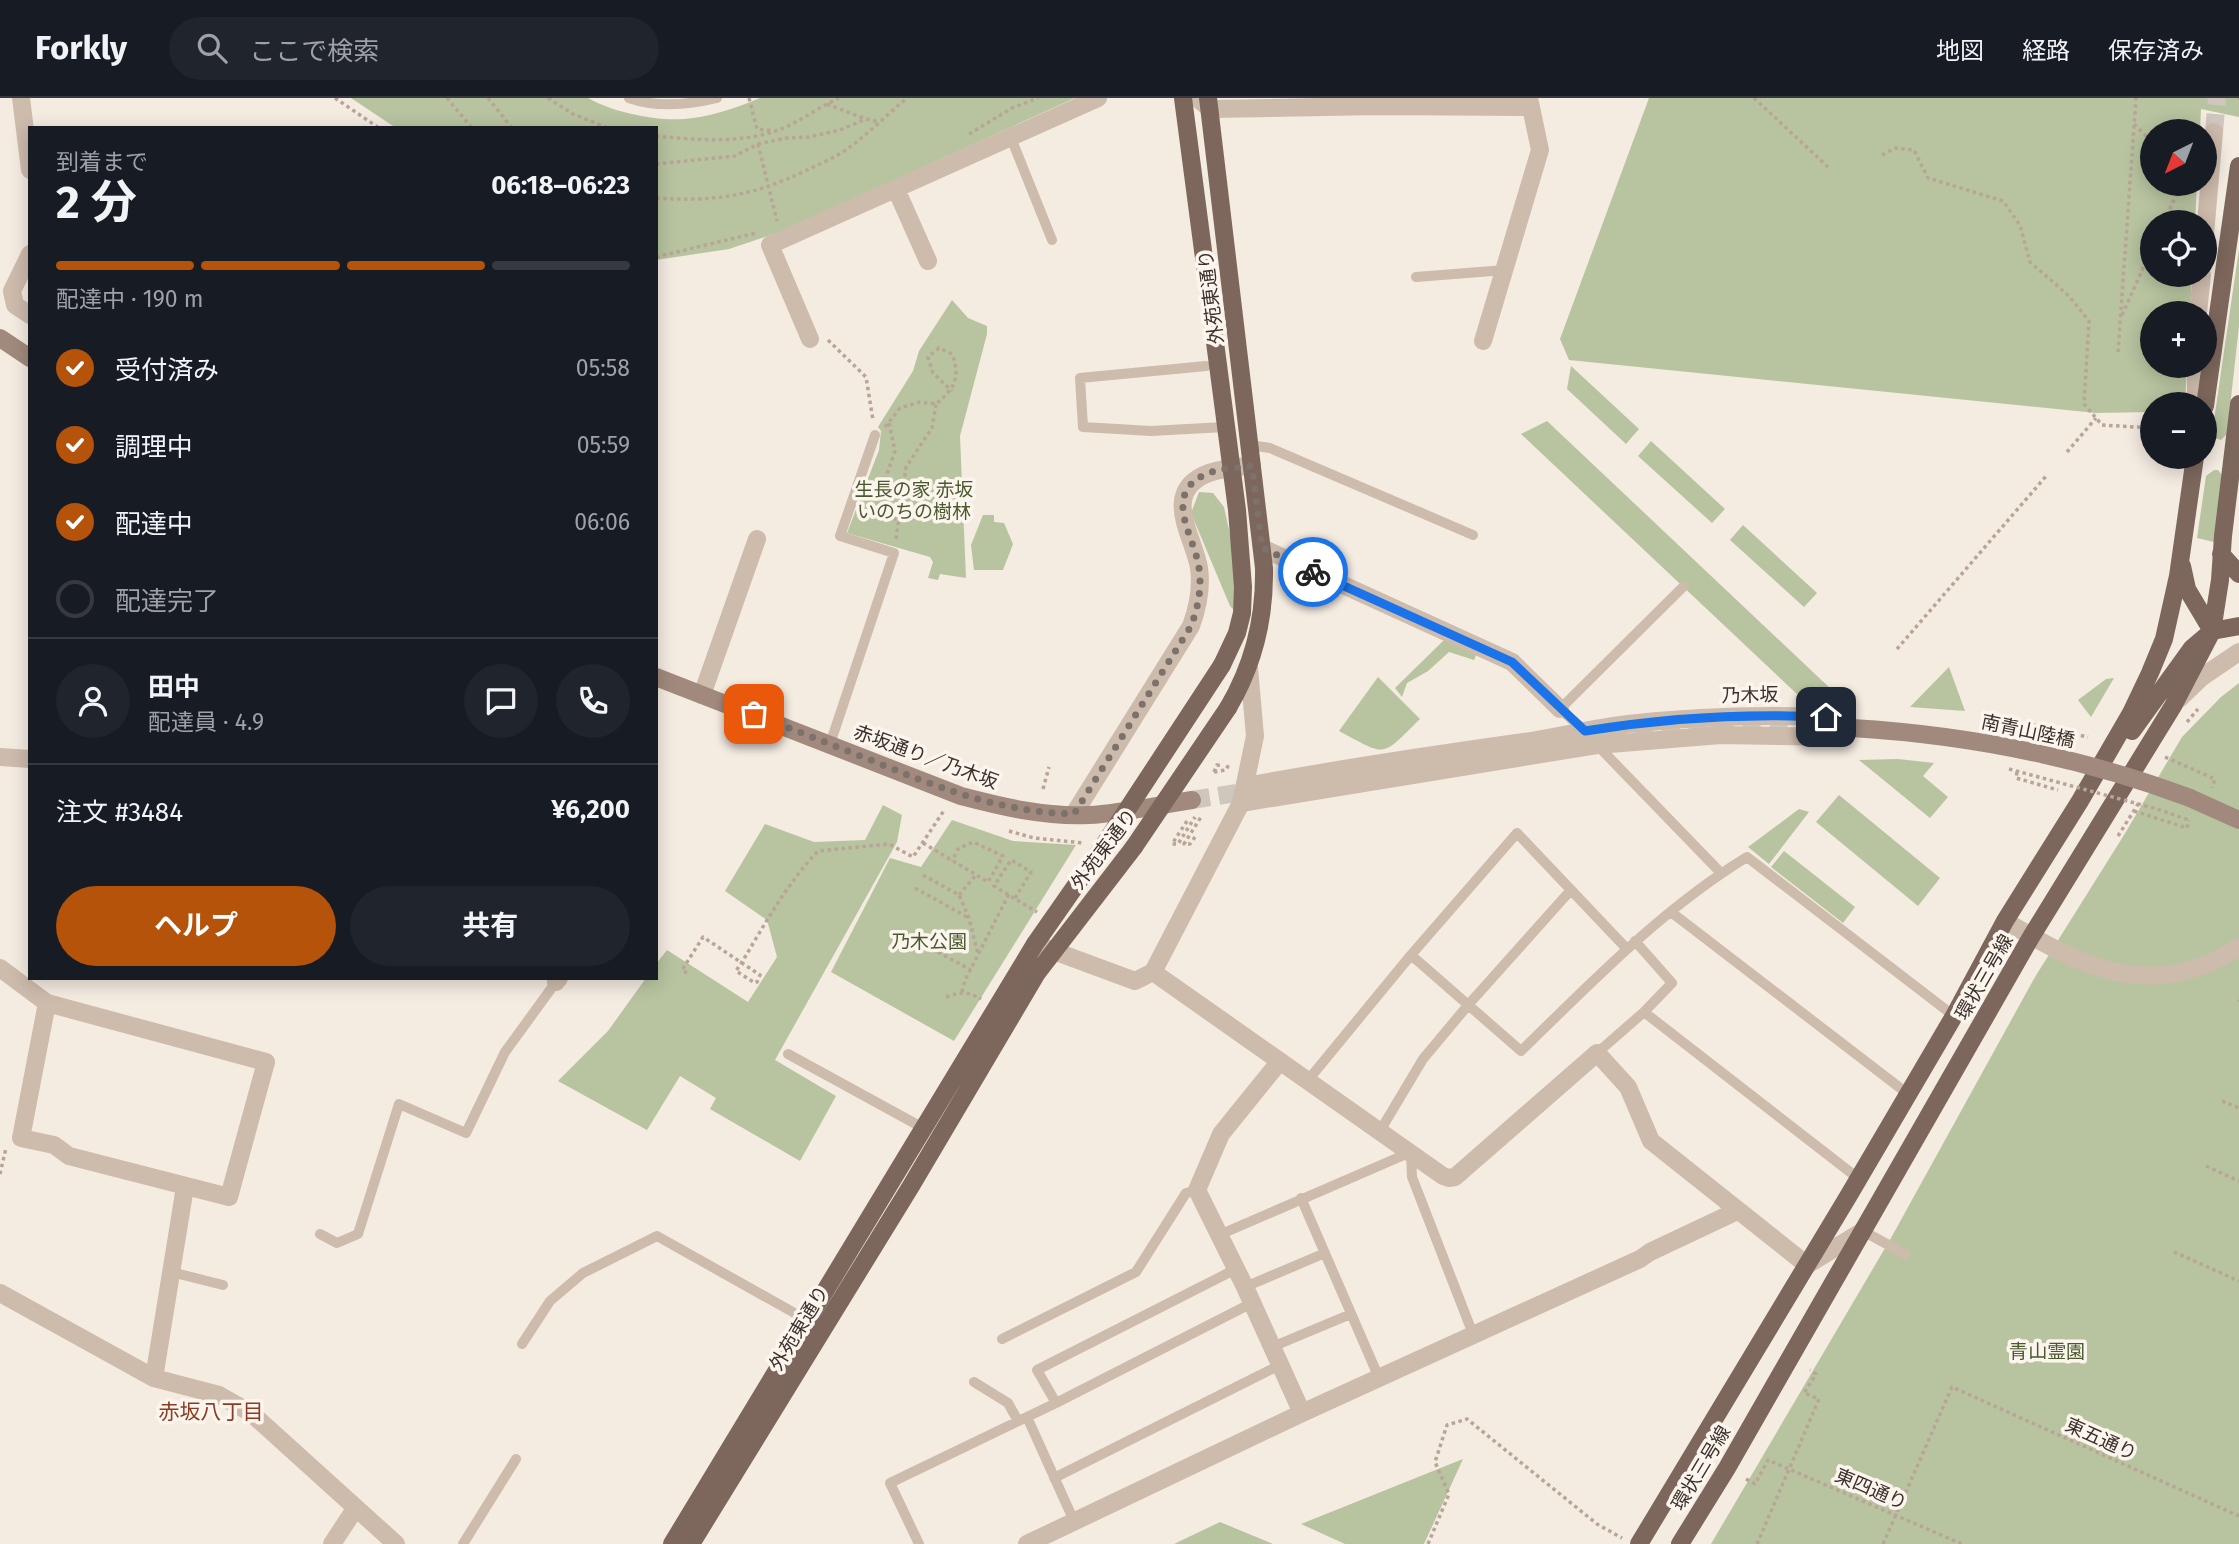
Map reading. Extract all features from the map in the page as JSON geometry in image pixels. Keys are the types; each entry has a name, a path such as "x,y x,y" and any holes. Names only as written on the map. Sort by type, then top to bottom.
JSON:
{"main road":[{"name":"外苑東通り","path":"671,1544 1035,944 1102,848 1222,665 1237,633 1243,600 1237,510 1183,98"},
{"name":"外苑東通り","path":"691,1544 1051,952 1134,847 1228,708 1249,668 1262,617 1262,548 1205,102"},
{"path":"2207,392 2239,166"},
{"path":"0,338 28,357"},
{"name":"環状三号線","path":"1680,1544 2031,937 2173,706 2212,631 2239,404"},
{"name":"環状三号線","path":"1631,1541 1807,1265 1954,1016 2005,921 2131,713 2164,639 2182,552 2193,469"},
{"path":"2182,552 2183,576 2187,589 2212,631"},
{"path":"2221,554 2239,574"},
{"path":"2080,801 2086,797 2192,648 2212,631 2239,626"},
{"name":"赤坂通り／乃木坂","path":"658,678 961,796 1008,808 1090,815 1192,800"},
{"name":"南青山陸橋","path":"1852,728 1939,736 2024,750 2120,774 2239,820"}],"street":[{"path":"20,98 28,156"},
{"path":"810,339 770,246 1098,98"},
{"path":"1205,102 1379,106 1530,103 1540,150 1483,341"},
{"path":"896,189 928,261"},
{"path":"28,258 12,290 15,305 28,314"},
{"path":"1074,814 1191,626 1198,608 1201,586 1199,565 1181,512 1185,496 1202,476 1252,466"},
{"path":"702,695 757,539"},
{"path":"1262,548 1512,662 1560,709"},
{"path":"2212,631 2239,615"},
{"path":"2173,706 2202,677 2239,652"},
{"path":"1035,944 1135,981 1153,972 1244,795 1255,736 1249,668"},
{"name":"乃木坂","path":"1787,715 1845,719 1844,737 1721,735 1597,745 1244,795 1342,768 1626,724 1728,716 1787,715"},
{"path":"0,757 28,758"},
{"path":"2005,921 2031,937 2098,969 2151,977 2209,963 2239,947"},
{"path":"0,968 47,1003 266,1062 229,1197 69,1156 54,1145 21,1138 47,1003"},
{"path":"1153,972 1449,1178 1455,1177 1597,1053 1628,1087 1651,1141 1807,1265 1863,1231"},
{"path":"1280,1061 1221,1134 1197,1189 1302,1413"},
{"path":"155,1378 185,1187"},
{"path":"1027,1544 1302,1413 1640,1259 1737,1211"},
{"path":"0,1293 155,1378 236,1402 396,1544"},
{"path":"332,1544 355,1509"}],"lane":[{"path":"629,98 644,103 692,104 717,98"},
{"path":"1011,138 1052,240"},
{"path":"1416,277 1505,270"},
{"path":"1206,366 1080,378 1083,427 1151,430 1225,427"},
{"path":"830,744 894,553 840,536 875,435"},
{"path":"1250,445 1270,448 1473,536"},
{"path":"1684,586 1560,709 1585,731 1721,873"},
{"path":"1309,1079 1410,955 1517,833 1570,891 1672,983 1644,1013 1597,1053"},
{"path":"1410,955 1521,1051 1631,945 1721,873 1747,857 1954,1016"},
{"path":"1380,1131 1423,1059 1570,891"},
{"path":"1671,912 1908,1094"},
{"path":"332,1255 337,1243 358,1234 399,1104 466,1133 505,1052 557,980"},
{"path":"1644,1013 1859,1178"},
{"path":"788,1054 925,1129"},
{"path":"1219,1235 1411,1152 1412,1177 1473,1334"},
{"path":"1002,1339 1136,1272 1186,1193 1197,1189"},
{"path":"1301,1198 1379,1378"},
{"path":"1863,1231 1905,1254"},
{"path":"320,1234 337,1243"},
{"path":"522,1344 550,1301 583,1273 657,1236 807,1320"},
{"path":"919,1544 890,1483 1056,1403 1325,1253"},
{"path":"1056,1403 1037,1370 1236,1269"},
{"path":"172,1272 223,1285"},
{"path":"1272,1347 1351,1314"},
{"path":"1054,1478 1280,1365"},
{"path":"974,1382 1008,1404 1022,1419 1074,1521"},
{"path":"463,1544 516,1459"}],"path":[{"path":"335,98 376,126"},
{"path":"447,98 470,126"},
{"path":"488,98 510,126"},
{"path":"548,98 573,114 603,126"},
{"path":"749,98 757,129 777,131"},
{"path":"658,136 685,139 756,138 777,131 839,98"},
{"path":"658,198 685,200 732,197 769,188 835,156 880,122 906,98"},
{"path":"1754,98 1828,167"},
{"path":"2118,352 2136,98"},
{"path":"827,104 880,122"},
{"path":"658,164 734,156 758,144 840,130 866,119"},
{"path":"2134,124 2140,130"},
{"path":"756,138 778,227"},
{"path":"1882,155 1895,148 1914,150 1928,177 2003,201 2020,225 2030,262 2069,296 2089,321 2084,404 2102,425 2140,427"},
{"path":"2120,320 2140,275"},
{"path":"810,339 824,337 866,377 875,435"},
{"path":"894,553 906,467 932,428 936,404 952,390 957,367 952,354 939,348 928,357 933,373 952,390"},
{"path":"898,522 877,502 895,451 889,423 900,408 919,402 936,404"},
{"path":"2067,452 2096,418"},
{"path":"1897,649 2047,475"},
{"path":"2032,733 2034,725 2088,737"},
{"path":"2165,757 2215,779 2212,788"},
{"path":"1214,772 1217,765 1222,766"},
{"path":"1043,789 1049,767"},
{"path":"2007,768 2189,820 2187,828 2134,811"},
{"path":"2017,771 2016,778 2058,790"},
{"path":"687,973 682,970 703,937 742,962 760,975 757,982 736,971 742,962 803,866 818,851 888,844 914,857 945,809"},
{"path":"1188,819 1172,844 1178,844 1195,817 1202,816 1184,844 1190,844 1195,837"},
{"path":"1009,831 1034,838 1083,843"},
{"path":"923,843 952,861 988,882 1003,856 977,842 964,844 952,861"},
{"path":"1015,898 1031,872 1011,860 995,886 1040,914"},
{"path":"995,870 1002,874"},
{"path":"923,875 959,895 969,918 979,956"},
{"path":"959,895 976,875"},
{"path":"915,888 969,918"},
{"path":"962,992 1009,894"},
{"path":"901,932 971,970"},
{"path":"946,997 962,992 971,993 983,1000"},
{"path":"2222,1101 2239,1108"},
{"path":"0,1174 7,1146"},
{"path":"2206,1166 2239,1181"},
{"path":"2174,1252 2239,1281"},
{"path":"1757,1544 1819,1399 1804,1393 1816,1374 1810,1370"},
{"name":"東五通り","path":"1895,1515 1952,1387 2239,1516"},
{"path":"1427,1544 1449,1494 1435,1462 1447,1425 1467,1419 1597,1524 1631,1541"},
{"name":"東四通り","path":"1746,1479 1755,1484 1768,1460 1962,1544"},
{"path":"1883,1544 1895,1515"}],"green space":[{"path":"351,98 588,98 639,116 681,119 718,113 760,98 1075,98 780,232 729,249 658,260 658,126 393,126"},
{"path":"1649,98 2239,98 2239,117 2201,109 2201,119 2140,119 2140,196 2196,196 2196,210 2140,210 2140,287 2191,287 2191,301 2140,301 2140,378 2186,378 2186,392 2140,392 2140,412 2096,413 1569,360 1560,339"},
{"path":"2239,249 2239,326 2227,434 2221,440 2217,439 2217,400"},
{"name":"生長の家 赤坂 いのちの樹林","path":"952,300 968,318 987,326 987,334 960,436 966,578 940,574 938,580 928,578 933,562 930,557 847,533 879,450 881,431 878,427 913,371 919,351"},
{"path":"1571,366 1639,429 1626,444 1567,389"},
{"path":"1547,421 1833,691 1799,696 1521,434"},
{"path":"1651,441 1725,509 1712,523 1638,456"},
{"path":"2218,470 2222,475 2214,542 2197,538 2206,476"},
{"path":"1199,492 1213,493 1224,507 1236,562 1235,611 1230,606 1191,513"},
{"path":"983,515 994,515 994,522 1004,523 1013,544 1003,570 974,570 971,545"},
{"path":"1743,525 1817,593 1804,607 1730,540"},
{"path":"1443,641 1454,641 1477,653 1474,660 1449,652 1428,671 1407,683 1402,697 1395,688"},
{"path":"1949,667 1965,711 1910,707"},
{"path":"1378,677 1420,719 1390,747 1383,749 1367,746 1339,731"},
{"path":"2114,678 2091,717 2078,700 2106,679"},
{"name":"青山霊園","path":"2239,683 2239,1544 1711,1544 1891,1238 2035,977 2182,737 2221,697"},
{"path":"1898,759 1934,763 1923,776 1948,797 1930,818 1859,760"},
{"path":"1839,795 1940,878 1918,906 1816,822"},
{"path":"883,805 902,815 897,842 775,1060 836,1096 800,1161 710,1109 716,1098 680,1076 647,1130 558,1081 608,1031 645,980 658,980 658,961 667,950 748,1002 777,957 767,920 725,891 765,824 814,842 865,840"},
{"path":"1799,809 1809,812 1769,864 1748,847"},
{"name":"乃木公園","path":"952,820 1013,841 1076,845 954,1041 831,972 890,858 921,867"},
{"path":"1784,851 1855,907 1843,923 1771,867"},
{"path":"1463,1459 1424,1544 1345,1544 1301,1524"},
{"path":"1220,1522 1273,1544 1174,1544"}],"tunnel":[{"path":"2215,119 2217,98"},
{"path":"1608,736 1721,726 1852,728"},
{"path":"1192,800 1255,790"}],"way so far":[{"path":"754,714 961,796 1008,808 1074,814 1191,626 1198,608 1201,586 1199,565 1181,512 1182,503 1193,484 1202,476 1216,471 1252,466 1262,548 1313,572"}],"district":[{"name":"赤坂八丁目","path":"211,1412"}],"route":[{"path":"1313,572 1512,662 1585,731 1626,724 1728,716 1826,717"}]}
